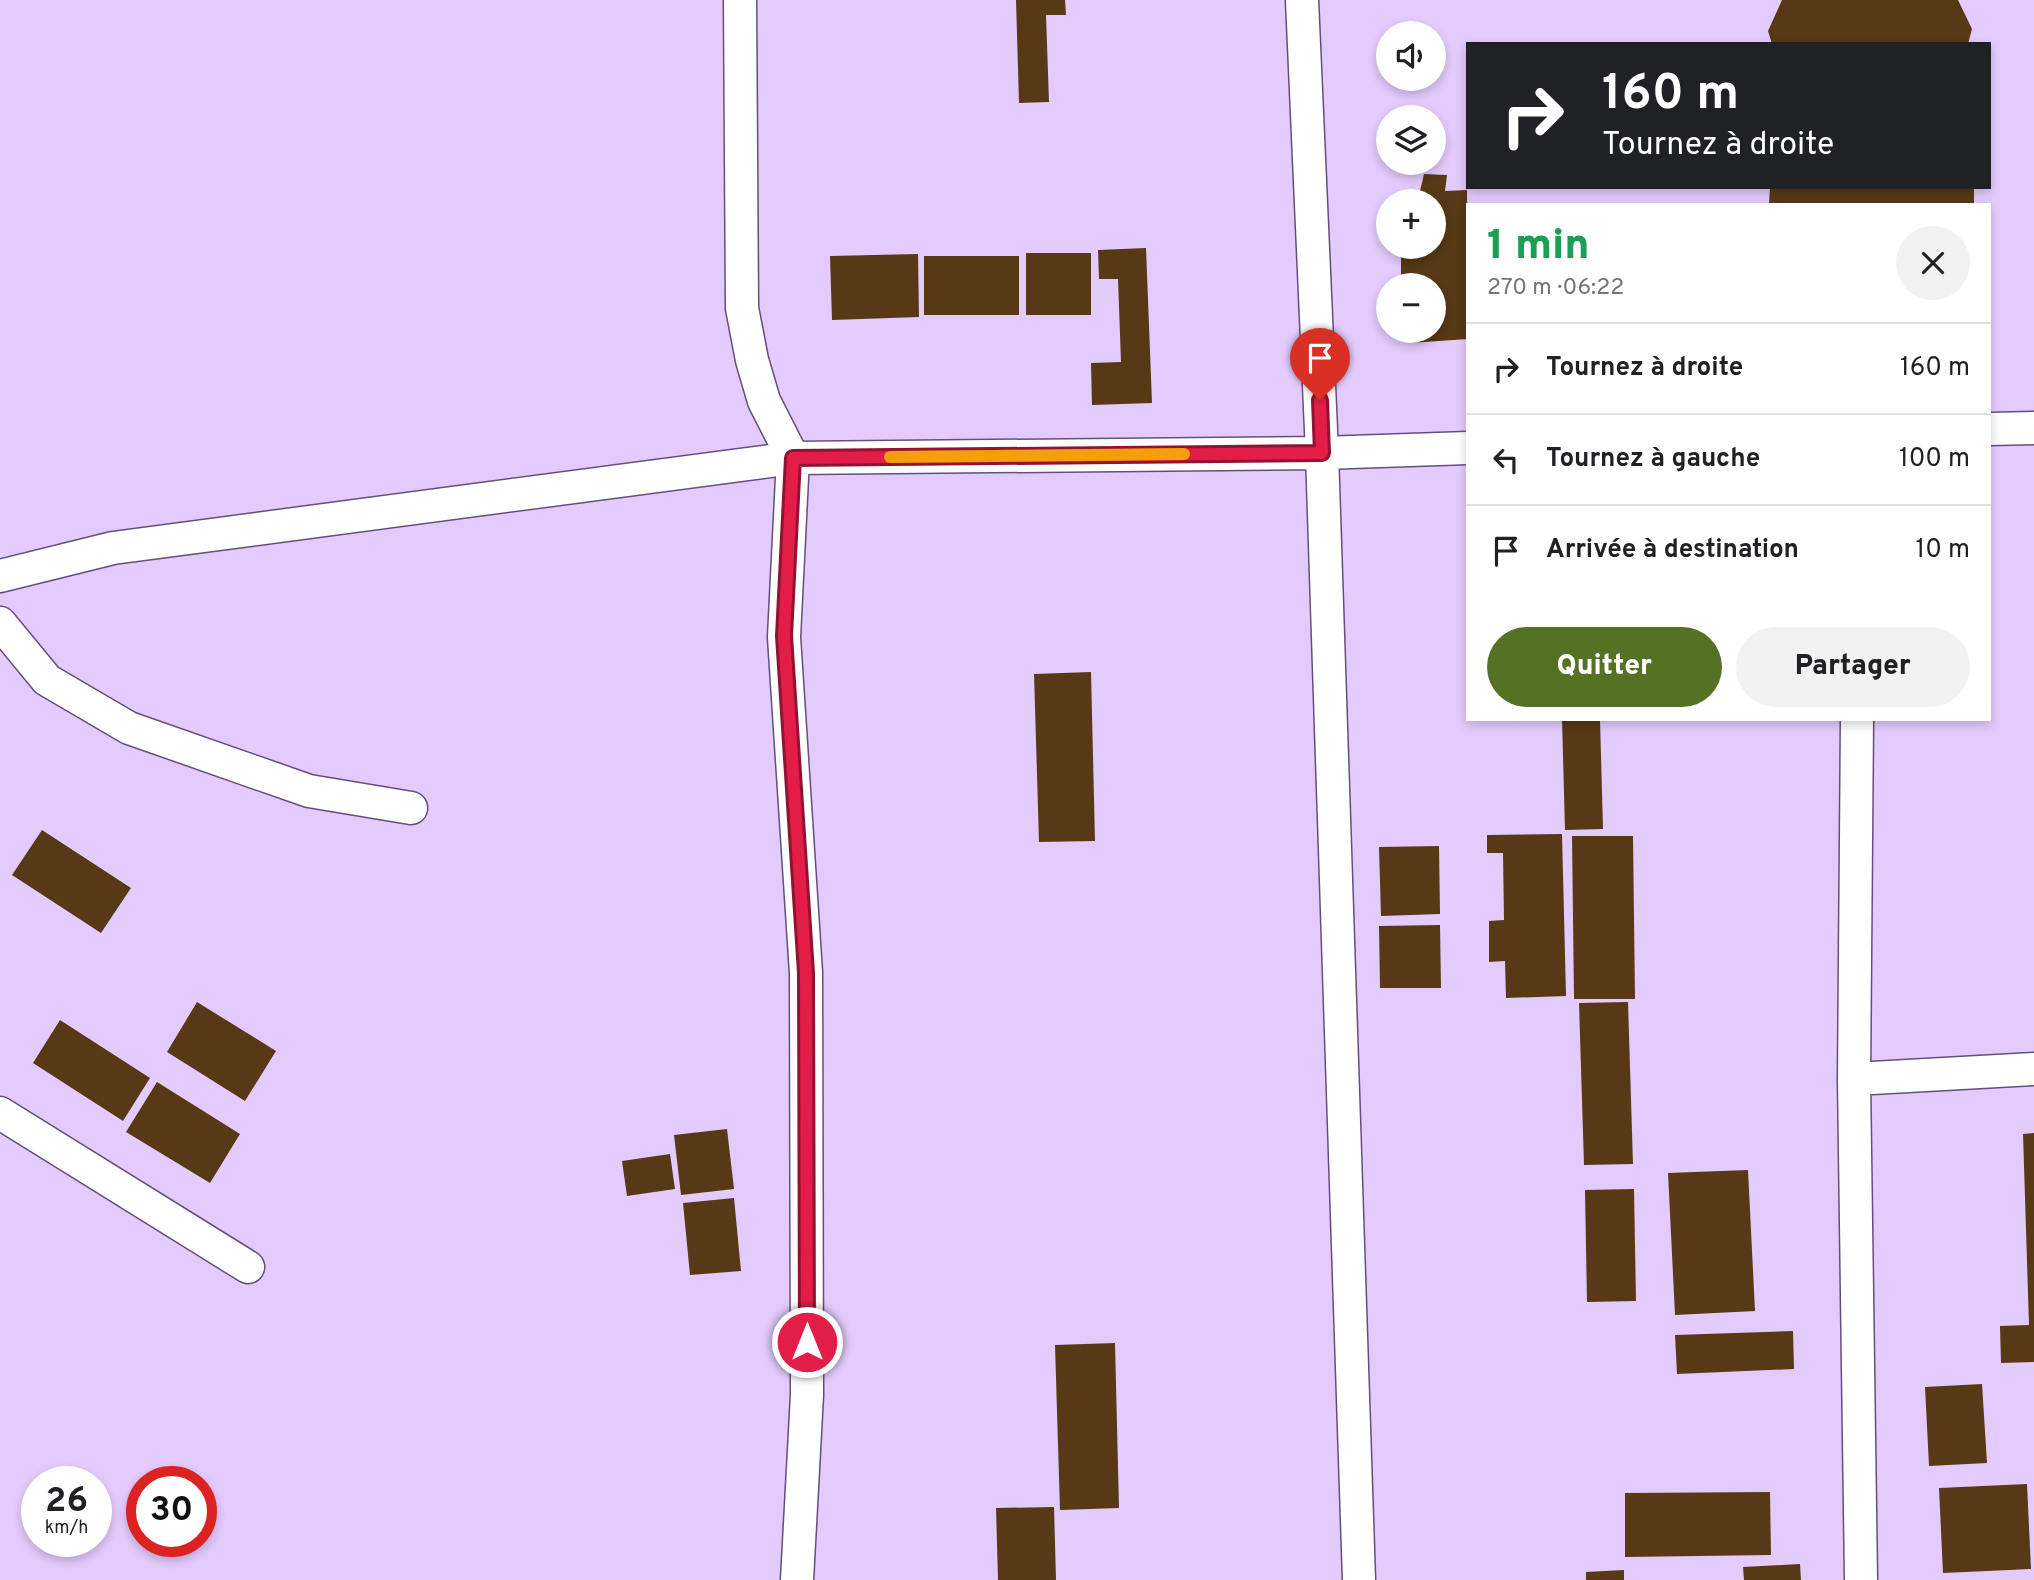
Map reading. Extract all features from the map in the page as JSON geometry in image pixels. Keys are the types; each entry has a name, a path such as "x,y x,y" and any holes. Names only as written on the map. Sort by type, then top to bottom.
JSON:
{"street":[{"path":"740,0 742,308 752,360 764,401 793,458 784,636 806,973 807,1395 797,1580"},
{"path":"1302,0 1322,453 1360,1580"},
{"path":"1991,429 2034,428"},
{"path":"0,576 113,548 793,458 1322,453 1466,448"},
{"path":"0,623 47,680 129,728 309,791 411,808"},
{"path":"1857,721 1854,1079 1861,1580"},
{"path":"1854,1079 2034,1069"},
{"path":"0,1113 248,1268"}],"building":[{"path":"1016,0 1065,0 1066,15 1046,15 1049,102 1019,103"},
{"path":"1782,0 1958,0 1972,29 1969,42 1771,42 1768,31"},
{"path":"1424,175 1447,175 1445,189 1420,189"},
{"path":"1770,189 1974,189 1974,203 1769,203"},
{"path":"1467,190 1466,339 1446,341 1446,273 1401,273 1401,259 1446,259 1446,191"},
{"path":"1146,248 1152,403 1092,405 1091,363 1121,362 1118,279 1099,279 1098,250"},
{"path":"1026,253 1091,253 1091,315 1026,315"},
{"path":"918,254 919,317 832,320 830,256"},
{"path":"924,256 1019,256 1019,315 924,315"},
{"path":"1091,672 1095,841 1039,842 1034,674"},
{"path":"1562,721 1600,721 1603,829 1565,830"},
{"path":"42,830 131,888 101,933 12,875"},
{"path":"1562,834 1566,996 1506,998 1505,961 1489,962 1489,921 1504,920 1503,853 1487,853 1487,835"},
{"path":"1572,836 1633,836 1635,999 1574,999"},
{"path":"1439,846 1440,914 1381,916 1379,847"},
{"path":"1440,925 1441,988 1380,988 1379,926"},
{"path":"197,1002 276,1051 245,1101 167,1052"},
{"path":"1628,1002 1633,1164 1584,1165 1579,1003"},
{"path":"60,1020 150,1078 123,1121 33,1063"},
{"path":"157,1082 240,1134 210,1183 126,1132"},
{"path":"727,1129 734,1189 681,1195 674,1135"},
{"path":"2034,1133 2034,1362 2001,1363 2000,1326 2029,1325 2023,1134"},
{"path":"670,1154 675,1189 627,1196 622,1161"},
{"path":"1748,1170 1755,1311 1675,1315 1668,1173"},
{"path":"1634,1189 1636,1301 1587,1302 1585,1190"},
{"path":"734,1198 741,1271 690,1275 683,1203"},
{"path":"1793,1331 1794,1369 1677,1374 1675,1335"},
{"path":"1115,1343 1119,1508 1060,1510 1055,1345"},
{"path":"1982,1384 1987,1463 1929,1466 1925,1387"},
{"path":"2027,1484 2031,1569 1943,1573 1939,1488"},
{"path":"1770,1492 1771,1555 1625,1557 1625,1493"},
{"path":"1054,1507 1056,1580 998,1580 996,1508"},
{"path":"1800,1564 1801,1580 1744,1580 1743,1567"},
{"path":"1624,1570 1624,1580 1586,1580 1586,1572"}],"slow traffic":[{"path":"890,457 1184,454"}],"route":[{"path":"807,1342 806,973 784,636 793,458 1322,453 1320,400"}]}
